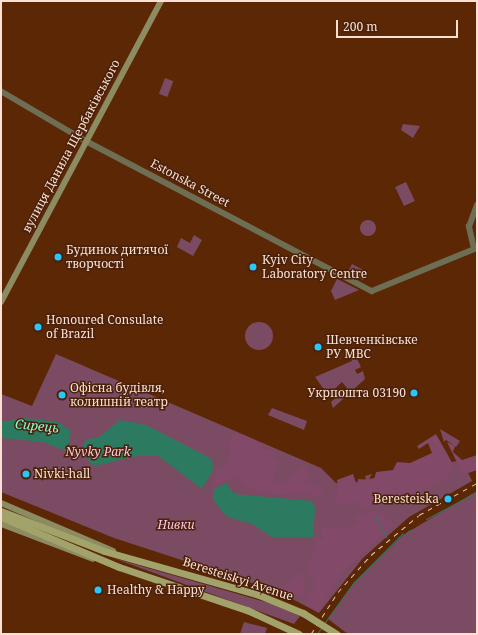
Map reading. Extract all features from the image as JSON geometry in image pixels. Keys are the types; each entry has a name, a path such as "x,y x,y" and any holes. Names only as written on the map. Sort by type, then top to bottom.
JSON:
{"main road":[{"name":"вулиця Данила Щербаківського","path":"1,302 161,1"},
{"name":"Beresteiskyi Avenue","path":"1,503 128,558"},
{"name":"Beresteiskyi Avenue","path":"1,511 119,566"},
{"name":"Beresteiskyi Avenue","path":"1,518 69,542 259,595 303,613 337,634"},
{"name":"Beresteiskyi Avenue","path":"1,524 239,607 296,632"}],"street":[{"name":"Estonska Street","path":"1,90 86,141 372,291 476,249"},
{"path":"476,249 469,227 477,205"}],"green space":[{"path":"165,78 173,81 167,97 159,94"},
{"path":"403,124 420,126 413,138 401,130"},
{"path":"406,182 415,201 404,206 395,187"},
{"path":"368,220 375,225 376,228 371,235 368,236 361,231 360,228 365,221"},
{"path":"194,235 202,240 193,256 177,247 181,238 190,243"},
{"path":"352,264 367,272 363,280 348,272"},
{"path":"337,279 359,290 335,300 331,291"},
{"path":"259,322 269,326 273,336 269,346 259,350 249,346 245,336 249,326"},
{"path":"353,351 361,367 355,370 357,374 363,371 365,379 333,408 331,402 347,388 342,382 328,395 315,377 352,361 349,353"},
{"name":"Nyvky Park","path":"56,354 321,468 336,483 344,485 366,480 365,476 372,474 369,479 462,460 472,481 409,517 363,558 319,613 277,591 114,538 1,492 1,394 32,406"},
{"path":"272,408 307,421 304,430 268,415"},
{"path":"440,429 460,441 456,447 446,440 444,442"},
{"path":"477,491 477,634 348,634 328,619 354,583 403,535"},
{"path":"113,558 269,603 300,616 294,624"},
{"path":"244,622 267,628 265,634 240,634"}],"shaded area":[{"path":"233,432 263,444 261,450 276,450 273,456 278,462 272,482 290,483 293,472 296,474 304,465 309,472 306,481 326,491 314,497 305,493 270,495 243,486 237,477 212,487 217,469 226,466 231,457 228,444"},
{"path":"436,434 454,466 447,480 371,509 362,508 356,501 349,506 338,505 333,498 338,494 337,480 353,474 357,486 358,479 374,480 376,472 393,470 397,462 410,463 432,453 428,443 419,449 417,446"},
{"path":"447,442 455,446 453,452 462,460 477,455 477,470 463,475"},
{"path":"378,511 394,524 340,575 318,612 304,604 315,585 307,567 318,538 324,540 320,527 355,527 358,522 353,516"},
{"path":"304,571 305,598 280,593 282,587"}],"water":[{"name":"Сирець","path":"23,418 58,422 71,431 68,448 63,450 43,442 1,438 1,422"},
{"path":"120,420 146,425 212,459 213,470 202,489 158,456 137,456 95,466 90,463 83,449 85,440 99,437"},
{"path":"226,483 234,494 312,501 315,508 313,537 272,537 252,524 227,517 213,500 214,489"}],"waterway":[{"path":"426,519 477,492"},
{"path":"375,515 386,537"},
{"path":"406,533 410,530"},
{"path":"325,622 354,582 403,533"},
{"path":"317,634 321,628"}],"railway":[{"path":"311,634 338,592 371,555 419,515 477,483"},
{"path":"304,612 337,632"}],"place":[{"name":"Будинок дитячої творчості","path":"58,257"},
{"name":"Kyiv City Laboratory Centre","path":"253,267"},
{"name":"Honoured Consulate of Brazil","path":"38,327"},
{"name":"Шевченківське РУ МВС","path":"318,347"},
{"name":"Укрпошта 03190","path":"414,393"},
{"name":"Офісна будівля, колишній театр","path":"62,395"},
{"name":"Nivki-hall","path":"26,474"},
{"name":"Beresteiska","path":"448,499"},
{"name":"Healthy & Happy","path":"98,590"}],"park label":[{"name":"Нивки","path":"176,525"}]}
